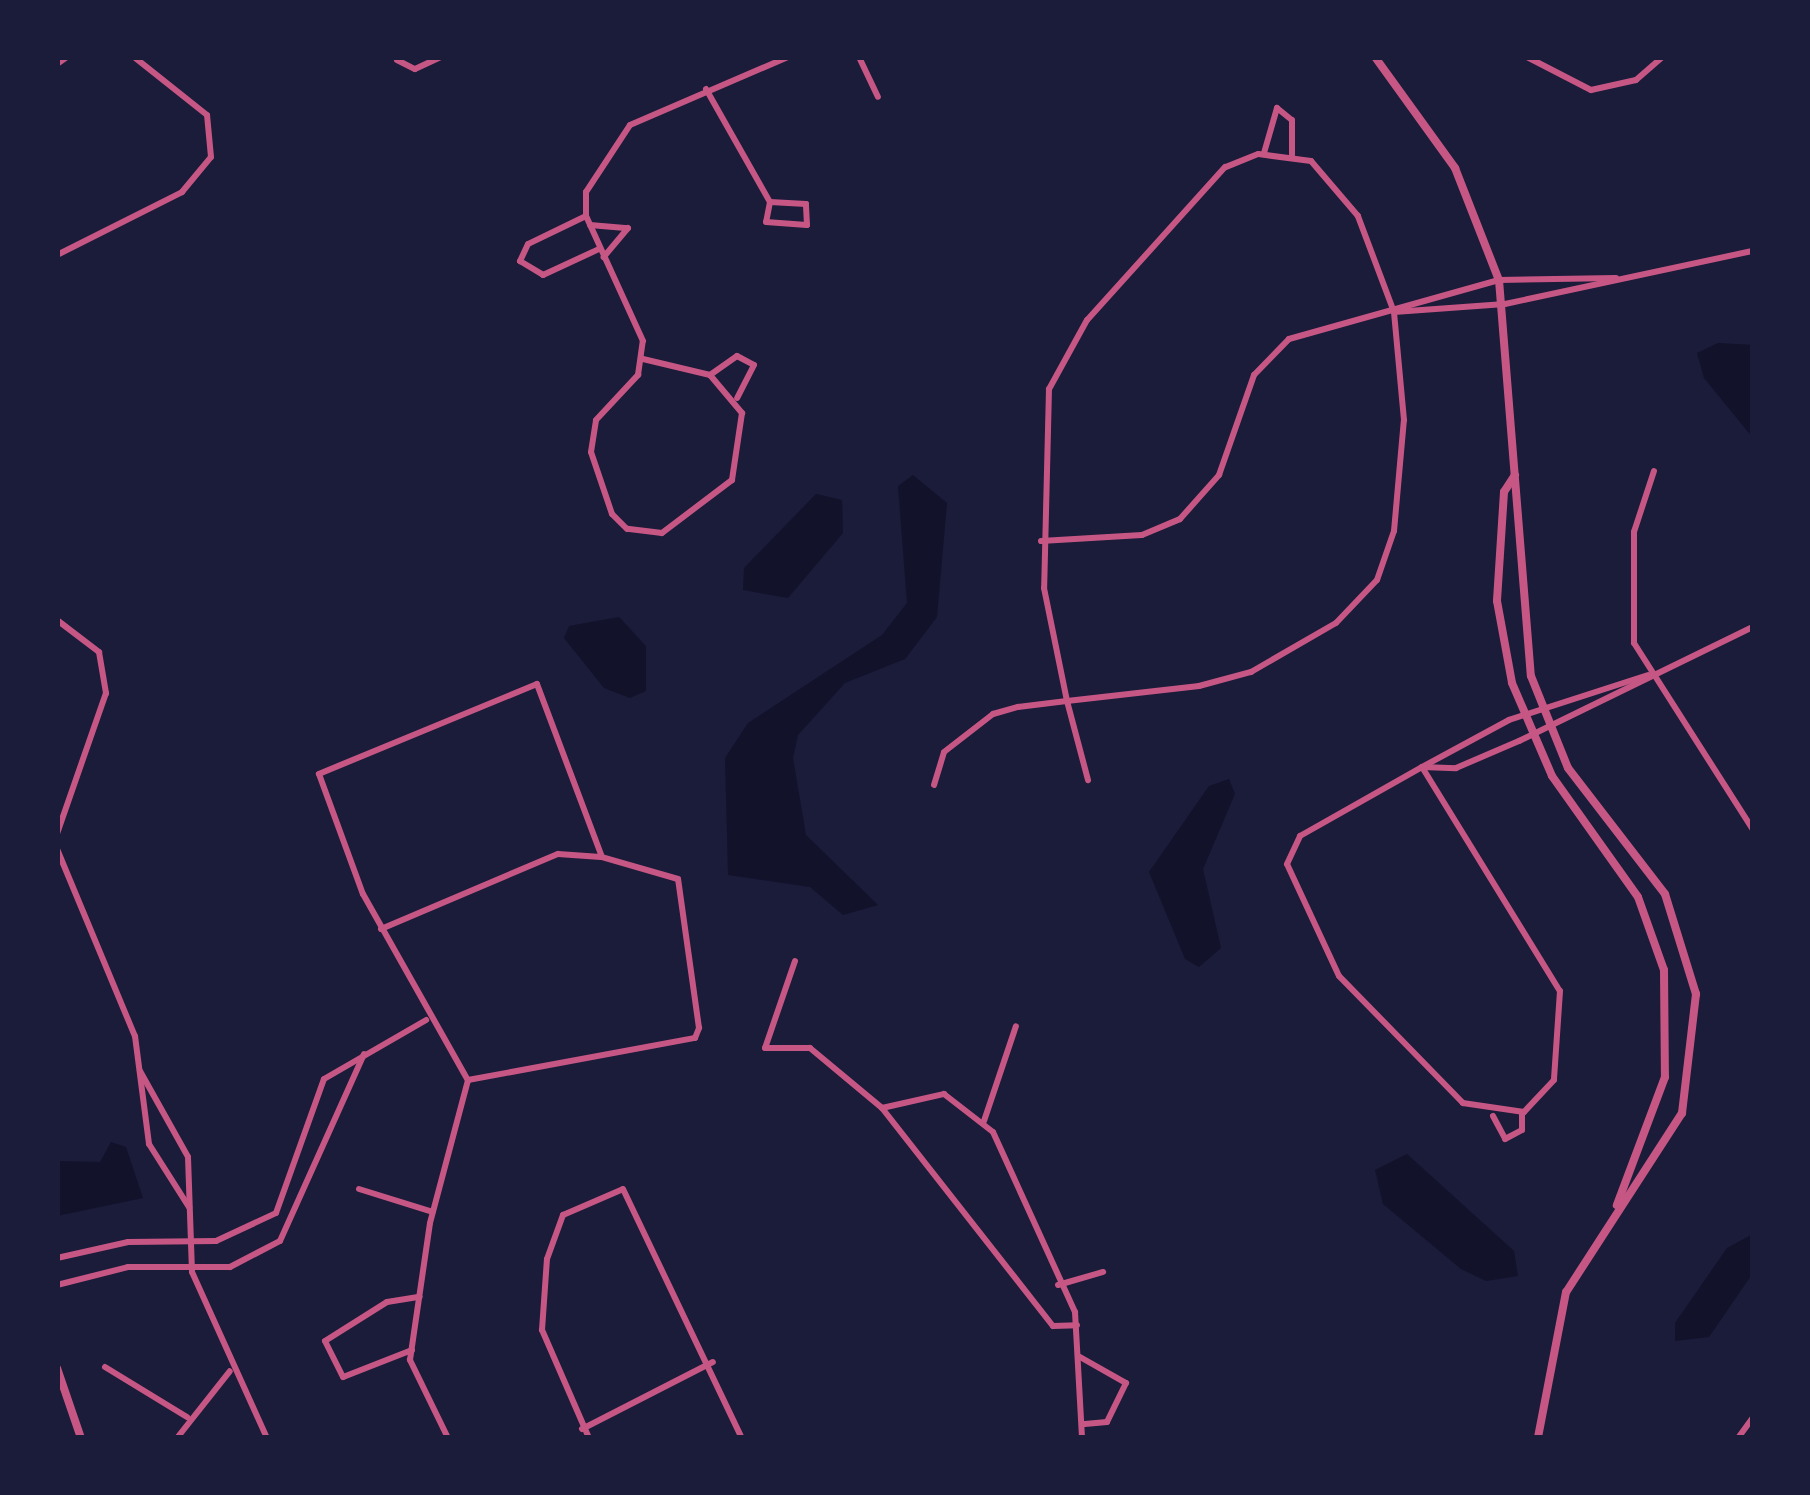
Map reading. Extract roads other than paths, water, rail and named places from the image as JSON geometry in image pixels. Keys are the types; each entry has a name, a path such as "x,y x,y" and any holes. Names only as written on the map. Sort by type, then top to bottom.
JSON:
{"street":[{"path":"57,64 67,57"},
{"path":"57,255 182,192 211,157 207,115 134,57"},
{"path":"396,58 416,69 441,57"},
{"path":"710,375 737,356 754,365 736,399 740,458 719,497 662,533 627,529 591,438 643,359 640,325 588,220 608,146 706,88 788,57"},
{"path":"859,57 878,97"},
{"path":"1375,57 1455,167 1499,280 1515,475 1519,615 1549,728 1583,791 1665,894 1696,994 1682,1113 1612,1218 1556,1318 1538,1438"},
{"path":"1527,57 1592,90 1636,80 1662,57"},
{"path":"706,88 770,202 766,222 807,225 806,204 770,202"},
{"path":"1264,153 1276,108 1292,120 1292,155"},
{"path":"934,785 944,752 993,714 1067,701 1222,682 1305,645 1358,603 1394,531 1404,420 1394,312 1343,190 1292,155 1264,153 1225,166 1064,354 1047,406 1041,541 1067,701 1088,780"},
{"path":"588,220 628,228 602,253 543,274 520,261 528,244 588,220"},
{"path":"1041,541 1142,535 1180,519 1219,475 1266,357 1307,332 1394,312 1504,304 1753,251"},
{"path":"1394,312 1418,296 1499,280 1616,278"},
{"path":"643,359 710,375 736,399"},
{"path":"1654,471 1629,587 1648,674 1753,830"},
{"path":"1515,475 1504,492 1497,601 1525,714 1533,735 1638,897 1664,970 1665,1077 1612,1218"},
{"path":"57,620 99,652 106,693 57,834"},
{"path":"1422,767 1456,768 1549,728 1648,674 1753,627"},
{"path":"1422,767 1560,991 1554,1080 1522,1113 1493,1115 1463,1103 1339,976 1287,864 1300,836 1422,767 1542,707 1648,674"},
{"path":"448,1438 414,1380 412,1350 433,1212 469,1080 427,1019 380,928 319,774 523,684 550,700 602,857"},
{"path":"57,849 140,1071 188,1157 192,1272 232,1370 267,1438"},
{"path":"380,928 558,854 602,857 679,879 695,1038 469,1080"},
{"path":"794,961 765,1048 810,1048 882,1108 1053,1326 1077,1325"},
{"path":"57,1258 128,1242 192,1244 275,1213 324,1079 427,1019"},
{"path":"983,1120 1016,1026"},
{"path":"57,1285 128,1267 192,1272 257,1255 296,1224 365,1051"},
{"path":"140,1071 149,1144 192,1211"},
{"path":"882,1108 944,1094 983,1120 1019,1179 1058,1285 1075,1312 1082,1438"},
{"path":"1493,1115 1505,1139 1522,1130 1522,1113"},
{"path":"359,1189 433,1212"},
{"path":"589,1438 542,1330 563,1215 600,1194 623,1189 713,1362 742,1438"},
{"path":"1058,1285 1102,1272"},
{"path":"412,1350 343,1377 325,1341 387,1302 420,1297"},
{"path":"1079,1357 1126,1383 1107,1422 1082,1424"},
{"path":"582,1429 713,1362"},
{"path":"105,1367 187,1417"},
{"path":"57,1368 81,1438"},
{"path":"177,1438 187,1417 232,1370"},
{"path":"1738,1438 1753,1417"}]}
